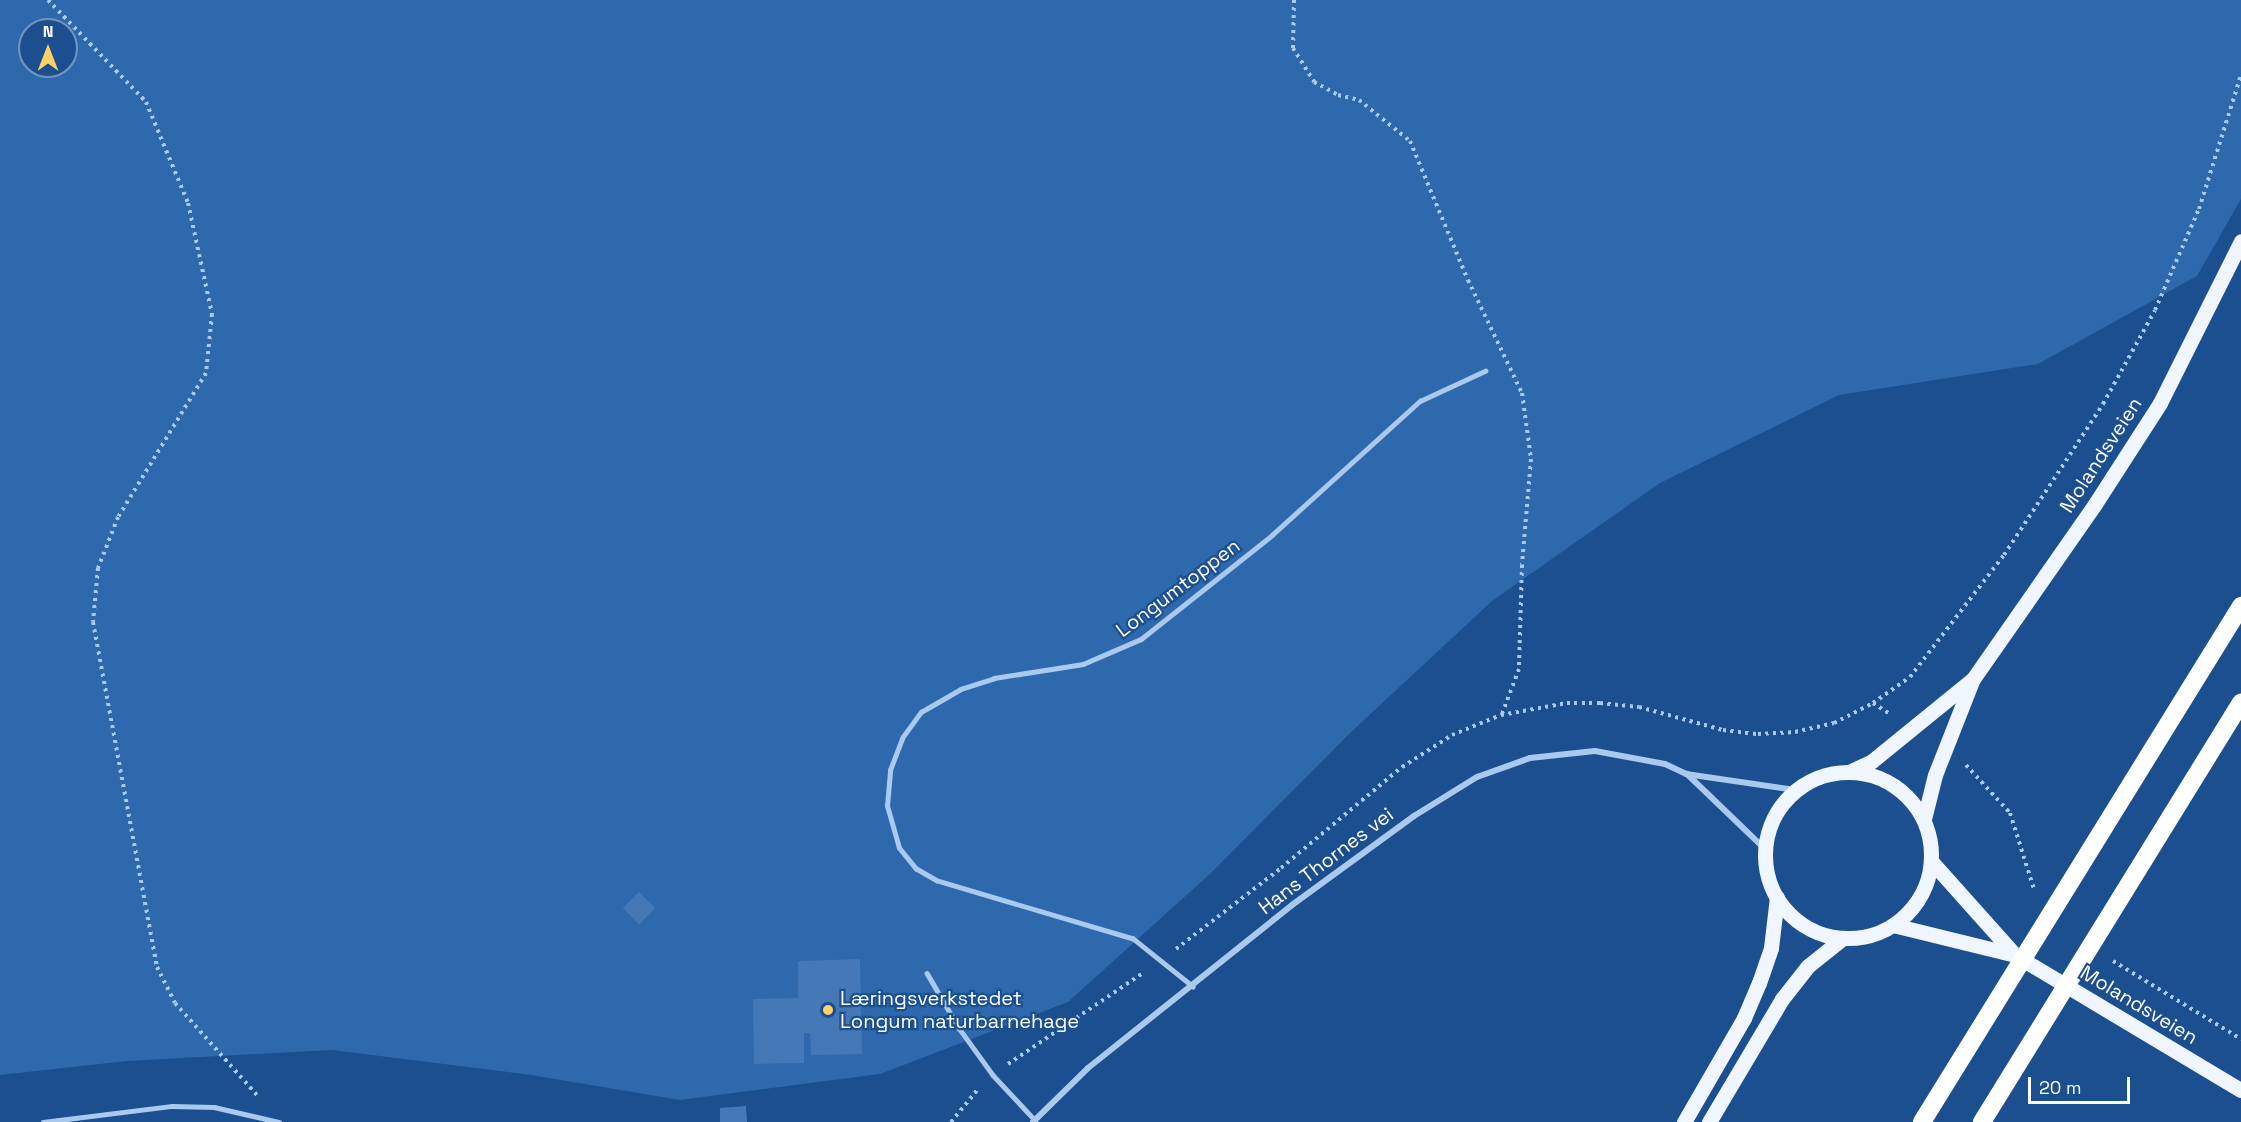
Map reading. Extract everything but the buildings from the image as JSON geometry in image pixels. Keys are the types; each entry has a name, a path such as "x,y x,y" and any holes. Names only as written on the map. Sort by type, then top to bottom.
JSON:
{"highway":[{"path":"1922,1122 2241,606"},
{"path":"1982,1122 2241,703"}],"main road":[{"name":"Molandsveien","path":"1924,819 1935,775 1973,679 2096,504 2160,403 2241,241"},
{"name":"Molandsveien","path":"1851,771 1872,761 1973,679"},
{"path":"1851,771 1894,785 1924,819 1931,861 1920,897 1893,925 1860,937 1843,938 1812,930 1786,910 1777,897 1767,874 1765,849 1771,823 1796,790 1822,776 1851,771"},
{"name":"Molandsveien","path":"1931,861 2015,956"},
{"path":"1684,1122 1744,1018 1759,983 1771,948 1777,897"},
{"name":"Molandsveien","path":"1893,925 2015,956 2241,1090"},
{"path":"1709,1122 1782,999 1808,966 1843,938"}],"street":[{"name":"Hans Thornes vei","path":"1034,1121 1088,1068 1193,987 1292,905 1414,816 1477,777 1530,758 1595,752 1655,762 1686,774 1796,790"},
{"name":"Hans Thornes vei","path":"1686,774 1765,849"}],"lane":[{"name":"Longumtoppen","path":"1193,987 1132,939 937,881 916,869 899,848 887,806 890,770 902,738 921,712 961,689 994,678 1083,664 1141,639 1272,535 1420,401 1485,371"},
{"name":"Hans Thornes vei","path":"927,973 959,1028 993,1074 1034,1121"},
{"path":"43,1122 172,1106 214,1107 279,1122"}],"path":[{"path":"48,0 146,102 188,203 212,314 206,373 118,517 98,568 93,622 157,967 175,1003 265,1105"},
{"path":"1294,0 1293,48 1314,82 1338,95 1359,100 1410,141 1468,280 1522,393 1531,459 1522,565 1520,669 1501,715"},
{"path":"1402,767 1452,735 1501,715 1567,703 1600,703 1639,707 1724,730 1758,734 1795,732 1834,723 1873,703 1910,677 1953,626 2004,555 2103,404 2155,310 2199,208 2241,75"}],"shaded area":[{"path":"0,0 2241,0 2241,199 2197,276 2038,364 1839,395 1660,483 1492,601 1349,734 1211,873 1068,1002 880,1074 680,1100 531,1075 332,1050 127,1061 0,1075"}],"place":[{"name":"Læringsverkstedet Longum naturbarnehage","path":"828,1010"}]}
